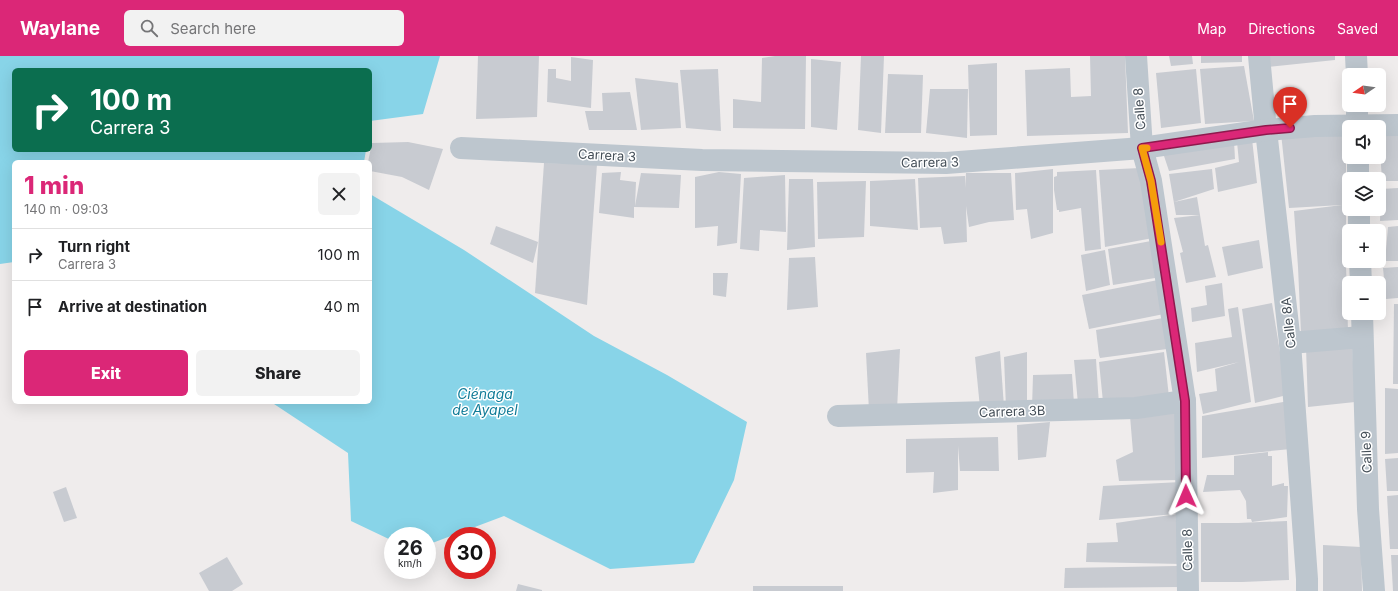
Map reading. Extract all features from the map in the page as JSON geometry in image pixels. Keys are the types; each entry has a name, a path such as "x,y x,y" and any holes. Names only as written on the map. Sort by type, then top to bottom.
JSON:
{"street":[{"name":"Calle 8","path":"1136,56 1142,148 1151,181 1185,401 1188,591"},
{"name":"Calle 8A","path":"1259,56 1290,342 1307,591"},
{"path":"1356,56 1356,68"},
{"name":"Carrera 3","path":"461,148 702,160 946,163 1142,148 1266,130 1315,126 1357,119 1398,125"},
{"name":"Calle 9","path":"1362,320 1368,509 1374,591"},
{"path":"1290,342 1362,338"},
{"name":"Carrera 3B","path":"838,416 1136,408 1185,401"}],"water":[{"path":"0,56 440,56 423,114 372,121 372,68 12,68 12,152 366,152 364,160 12,160 12,262 0,264"},
{"name":"Ciénaga de Ayapel","path":"372,195 464,250 594,336 667,375 747,422 734,480 694,563 610,569 504,516 475,527 444,527 444,539 436,542 436,527 384,527 384,537 351,521 348,453 274,404 372,404"}],"building":[{"path":"478,56 539,56 537,117 476,119"},
{"path":"775,56 806,56 805,129 733,128 733,99 761,102 762,58"},
{"path":"861,56 884,56 881,133 858,130"},
{"path":"1090,56 1125,56 1128,133 1027,136 1025,70 1070,68 1071,97 1091,96"},
{"path":"1169,56 1192,56 1193,64 1171,66"},
{"path":"1201,56 1242,56 1242,62 1201,63"},
{"path":"1267,56 1335,56 1335,60 1268,67"},
{"path":"571,57 593,60 591,108 547,102 548,69 556,69 556,78 571,81"},
{"path":"811,59 841,62 837,130 811,127"},
{"path":"997,63 997,135 970,136 968,65"},
{"path":"1244,66 1254,121 1205,124 1200,69"},
{"path":"718,69 721,131 686,128 680,70"},
{"path":"1196,69 1201,123 1161,128 1156,73"},
{"path":"888,74 923,75 921,133 885,133"},
{"path":"635,78 678,83 681,128 641,130"},
{"path":"930,89 968,89 967,138 926,133"},
{"path":"630,92 637,130 589,130 585,111 603,111 602,93"},
{"path":"1281,133 1342,133 1342,164 1346,164 1346,172 1342,172 1342,205 1289,208"},
{"path":"1386,134 1398,135 1398,181 1386,181 1386,172 1381,172 1381,164 1386,164"},
{"path":"1252,139 1257,183 1218,192 1215,168 1239,162 1237,142"},
{"path":"1234,141 1235,159 1169,171 1163,153"},
{"path":"408,142 443,149 429,190 402,177 372,171 372,160 368,160 370,152 372,152 372,143"},
{"path":"544,163 597,164 587,305 535,293"},
{"path":"1140,168 1153,238 1105,247 1099,170"},
{"path":"1053,169 1053,233 1031,239 1027,209 1016,210 1015,173"},
{"path":"1212,169 1214,189 1174,202 1197,197 1200,215 1176,215 1169,174"},
{"path":"1096,170 1101,249 1085,251 1081,208 1059,212 1059,210 1057,210 1054,177 1057,176 1057,172"},
{"path":"621,172 620,180 636,182 635,206 641,173 681,175 679,208 634,207 634,218 599,213 602,173"},
{"path":"719,172 741,174 737,243 717,246 718,226 695,228 695,177"},
{"path":"966,173 1011,173 1014,220 989,222 969,227 966,206 967,242 944,244 941,227 920,228 918,178 965,176 965,188"},
{"path":"785,175 786,232 760,230 759,251 740,249 744,178"},
{"path":"789,179 813,179 815,247 787,250"},
{"path":"915,179 918,230 870,226 870,181"},
{"path":"866,181 864,237 818,239 817,182"},
{"path":"1398,188 1398,220 1380,221 1380,216 1386,216 1386,189"},
{"path":"1342,205 1342,216 1346,216 1346,224 1342,224 1342,268 1346,268 1346,276 1342,276 1342,320 1348,320 1348,331 1301,334 1294,211"},
{"path":"1200,215 1205,246 1208,245 1216,277 1186,283 1180,253 1183,252 1174,218"},
{"path":"496,226 538,242 533,263 490,244"},
{"path":"1398,226 1398,261 1386,261 1388,227"},
{"path":"1259,240 1263,268 1228,276 1222,247"},
{"path":"1151,241 1161,277 1113,285 1108,249"},
{"path":"1105,250 1110,285 1086,291 1081,255"},
{"path":"815,257 818,307 787,310 789,258"},
{"path":"1398,267 1398,298 1386,299 1386,276 1384,276 1383,268"},
{"path":"713,273 728,273 726,297 713,295"},
{"path":"1158,280 1164,314 1089,329 1082,295"},
{"path":"1222,283 1225,316 1192,322 1191,308 1207,305 1205,286"},
{"path":"1272,303 1287,395 1255,403 1242,309"},
{"path":"1394,304 1398,304 1398,384 1393,384"},
{"path":"1238,307 1251,402 1203,414 1199,394 1217,391 1215,369 1239,362 1197,372 1195,343 1232,337 1228,309"},
{"path":"1163,318 1167,349 1100,358 1096,330"},
{"path":"1352,343 1355,402 1308,407 1306,347"},
{"path":"900,349 897,410 869,411 866,353"},
{"path":"1000,351 1004,407 980,408 975,357"},
{"path":"1027,352 1027,407 1006,408 1004,357"},
{"path":"1164,352 1169,397 1103,402 1099,362"},
{"path":"1096,359 1099,405 1078,404 1074,360"},
{"path":"1072,374 1074,404 1032,407 1033,375"},
{"path":"1385,388 1398,389 1398,453 1385,454"},
{"path":"1289,401 1291,449 1202,458 1202,416"},
{"path":"1176,411 1179,480 1119,481 1116,460 1133,452 1130,416"},
{"path":"1050,422 1046,457 1018,460 1017,425"},
{"path":"998,437 999,471 960,471 958,446 958,490 933,493 934,472 906,473 906,439"},
{"path":"1268,452 1268,456 1272,456 1272,486 1284,483 1284,486 1288,486 1287,517 1252,522 1251,519 1247,519 1246,501 1240,490 1203,492 1207,475 1234,475 1234,456"},
{"path":"1398,458 1398,491 1387,491 1385,459"},
{"path":"1181,482 1182,564 1086,562 1087,543 1118,542 1116,523 1177,514 1099,520 1103,486"},
{"path":"66,487 77,518 64,522 53,492"},
{"path":"1398,495 1398,549 1390,549 1387,496"},
{"path":"1287,521 1289,580 1201,582 1201,523"},
{"path":"1323,545 1361,547 1362,591 1323,591"},
{"path":"1391,555 1398,555 1398,591 1393,591"},
{"path":"227,557 243,584 232,591 209,591 199,573"},
{"path":"1177,566 1180,587 1064,588 1065,568"},
{"path":"518,584 542,590 542,591 516,591"},
{"path":"753,586 843,586 843,591 753,591"}],"slow traffic":[{"path":"1147,148 1142,148 1151,181 1161,242"}],"route":[{"path":"1186,496 1185,401 1151,181 1142,148 1266,130 1290,128"}]}
